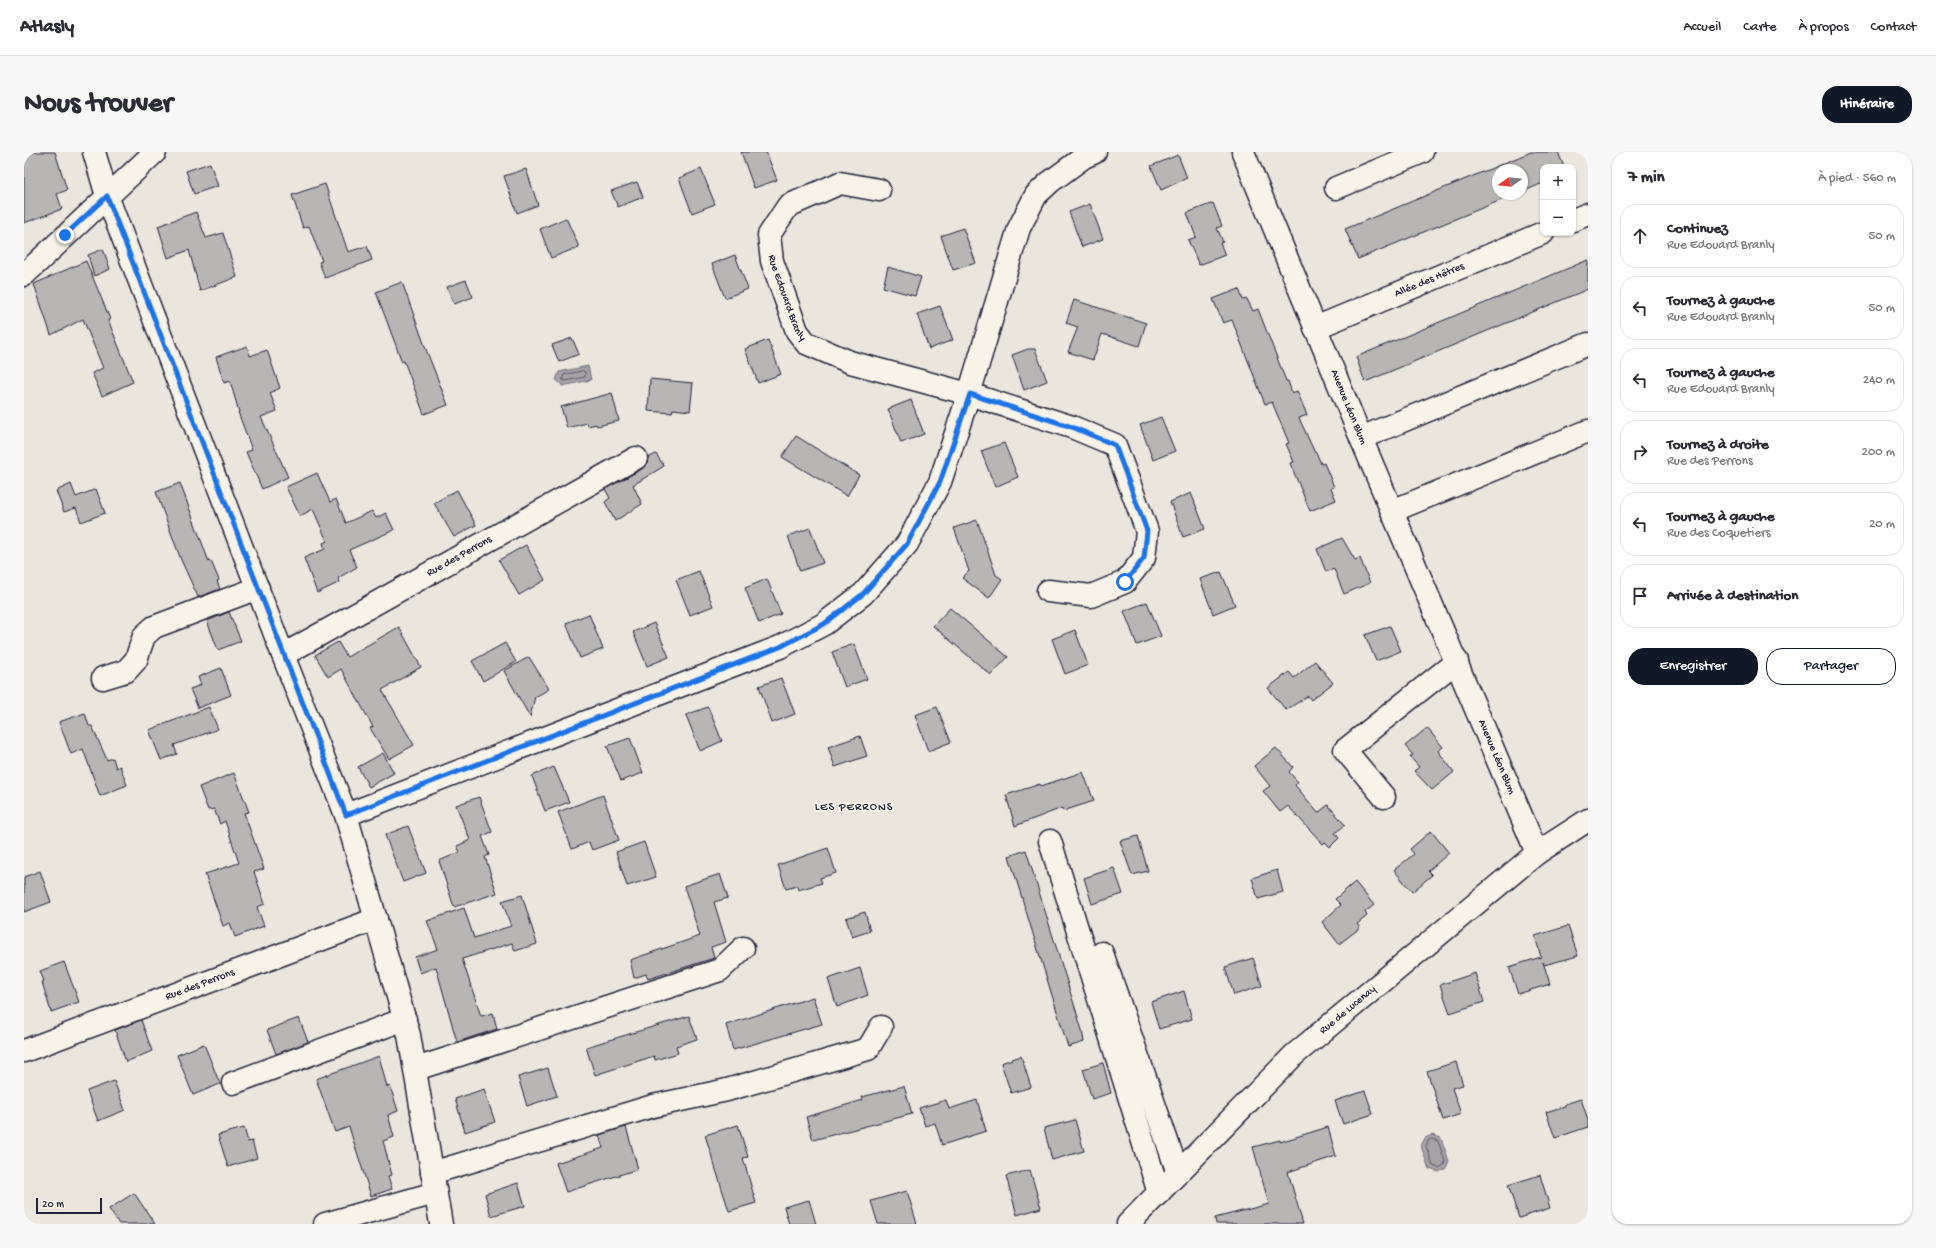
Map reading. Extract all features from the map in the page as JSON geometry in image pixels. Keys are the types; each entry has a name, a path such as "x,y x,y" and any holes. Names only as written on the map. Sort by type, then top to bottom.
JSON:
{"street":[{"path":"94,152 107,196 346,815 405,1019 416,1069 441,1224"},
{"path":"24,275 155,152"},
{"path":"346,815 780,647 824,624 863,594 907,544 940,482 970,394 1019,228 1036,195 1050,182 1084,157 1095,152"},
{"name":"Avenue Léon Blum","path":"1243,152 1361,438 1538,852"},
{"path":"1336,188 1422,152"},
{"name":"Rue Edouard Branly","path":"880,190 840,183 788,206 769,235 772,261 796,331 806,343 850,362 970,394 1072,427 1115,445 1147,531 1144,558 1125,582 1091,596 1048,591"},
{"path":"1576,219 1588,214"},
{"name":"Allée des Hêtres","path":"1315,328 1540,234"},
{"path":"1361,438 1588,344"},
{"path":"1392,511 1588,431"},
{"name":"Rue des Perrons","path":"283,655 636,458"},
{"path":"104,678 126,671 136,660 144,636 154,627 258,588"},
{"path":"1384,797 1345,750 1457,660"},
{"name":"Rue de Lucenay","path":"1128,1224 1294,1055 1538,852 1588,820"},
{"path":"1050,841 1159,1193"},
{"name":"Rue des Perrons","path":"24,1051 376,919"},
{"path":"416,1069 720,970 743,948"},
{"path":"1102,953 1178,1173"},
{"path":"233,1083 405,1019"},
{"path":"325,1224 434,1183 653,1106 727,1090 868,1049 881,1027"}],"water":[{"path":"588,366 591,380 562,386 556,380 559,372"},
{"path":"1432,1135 1441,1138 1449,1161 1446,1168 1439,1172 1429,1169 1421,1146 1425,1138"}],"building":[{"path":"24,152 55,152 67,190 57,194 62,209 24,223"},
{"path":"741,152 766,152 777,180 754,188"},
{"path":"1531,152 1558,152 1563,164 1540,164 1540,184 1528,189 1528,164 1502,164"},
{"path":"1178,155 1187,178 1161,190 1151,166"},
{"path":"210,163 218,186 194,194 186,171"},
{"path":"1492,168 1492,200 1501,200 1358,259 1345,229"},
{"path":"526,169 538,205 517,213 504,176"},
{"path":"701,169 715,204 692,213 679,178"},
{"path":"637,182 643,197 618,207 611,191"},
{"path":"325,184 348,252 367,246 372,260 325,278 319,262 322,261 309,226 303,228 292,195"},
{"path":"1213,203 1222,226 1217,228 1223,242 1220,243 1225,255 1199,265 1188,240 1196,237 1187,213"},
{"path":"1090,204 1103,239 1082,247 1069,212"},
{"path":"196,212 206,238 223,233 237,277 200,291 189,250 168,258 158,226"},
{"path":"566,218 579,247 551,258 540,229"},
{"path":"963,228 976,263 953,270 941,236"},
{"path":"103,249 110,269 94,276 88,255"},
{"path":"735,255 748,289 725,298 712,264"},
{"path":"1588,260 1588,289 1365,382 1356,357"},
{"path":"86,261 110,319 108,320 133,382 102,396 92,373 103,368 83,319 51,335 34,284"},
{"path":"888,267 921,277 915,296 883,287"},
{"path":"466,280 473,297 454,304 447,287"},
{"path":"402,282 448,405 424,414 404,361 402,362 376,292"},
{"path":"1239,289 1243,300 1247,299 1253,311 1258,309 1286,381 1288,381 1292,393 1297,391 1307,415 1299,418 1321,464 1324,463 1334,487 1331,488 1336,500 1310,511 1290,463 1294,462 1286,444 1289,443 1272,402 1265,404 1232,320 1223,323 1213,299"},
{"path":"1074,300 1146,323 1139,346 1102,334 1093,360 1068,352 1078,327 1066,323"},
{"path":"940,306 953,340 929,349 917,314"},
{"path":"572,338 579,354 559,362 552,345"},
{"path":"768,340 781,374 758,383 745,349"},
{"path":"247,346 250,356 267,350 280,388 270,393 277,411 261,417 288,477 262,489 246,452 252,450 238,412 230,381 224,383 216,357"},
{"path":"1028,349 1035,349 1047,381 1024,390 1012,355"},
{"path":"650,379 693,383 690,411 673,409 672,413 648,411"},
{"path":"612,393 619,421 597,426 596,424 588,426 587,423 567,428 561,407"},
{"path":"911,400 924,434 901,443 888,409"},
{"path":"1161,417 1175,451 1153,460 1140,425"},
{"path":"796,436 859,475 847,496 782,457"},
{"path":"1004,443 1018,477 995,487 981,451"},
{"path":"656,454 664,466 633,485 642,504 615,521 605,502 610,498 605,489 642,469 647,464 648,458"},
{"path":"317,473 330,502 336,499 346,523 372,511 376,518 386,513 394,530 349,550 357,567 338,578 340,582 317,593 304,558 325,549 323,543 327,541 313,509 300,516 286,487"},
{"path":"180,483 209,562 211,561 219,580 217,581 220,589 198,597 181,560 156,492"},
{"path":"71,484 76,497 96,489 105,513 81,522 76,508 64,512 56,491"},
{"path":"457,490 476,525 454,537 434,503"},
{"path":"1191,493 1205,529 1183,537 1170,502"},
{"path":"977,520 996,575 1002,579 989,598 962,578 969,571 954,528"},
{"path":"810,528 823,563 800,571 788,536"},
{"path":"1342,538 1355,560 1360,558 1370,583 1344,594 1334,569 1326,572 1317,549"},
{"path":"526,545 545,580 519,595 499,560"},
{"path":"699,571 713,606 690,615 676,580"},
{"path":"1221,572 1235,605 1213,614 1200,579"},
{"path":"767,579 781,614 759,623 745,588"},
{"path":"1147,602 1161,636 1137,645 1124,611"},
{"path":"950,608 1008,657 991,675 933,626"},
{"path":"229,612 241,641 218,650 207,621"},
{"path":"589,614 603,649 580,658 566,623"},
{"path":"654,623 669,657 647,666 633,632"},
{"path":"1390,626 1401,651 1376,661 1365,635"},
{"path":"399,627 421,667 382,690 414,745 389,759 370,728 373,727 341,669 328,677 315,655 338,642 347,657"},
{"path":"1075,630 1088,665 1065,674 1052,639"},
{"path":"505,643 516,662 483,681 472,661"},
{"path":"854,644 867,679 845,687 832,652"},
{"path":"529,657 549,689 535,697 530,717 504,671"},
{"path":"1315,661 1333,683 1311,700 1308,696 1286,710 1268,688 1289,672 1294,678"},
{"path":"221,668 231,695 198,708 190,689 201,685 198,677"},
{"path":"781,678 795,714 772,723 759,686"},
{"path":"209,707 218,729 174,745 177,754 161,760 149,730"},
{"path":"708,707 722,741 700,751 686,715"},
{"path":"937,707 951,742 928,751 915,715"},
{"path":"85,713 89,726 92,726 107,760 113,758 116,768 120,766 127,785 100,796 83,749 71,754 59,722"},
{"path":"1427,728 1443,747 1438,751 1454,772 1432,790 1414,771 1419,767 1410,757 1413,755 1405,746"},
{"path":"860,736 867,756 835,767 828,747"},
{"path":"630,738 643,773 621,781 607,746"},
{"path":"1276,748 1293,767 1289,772 1298,782 1295,785 1318,813 1328,805 1345,825 1335,833 1339,838 1330,847 1325,842 1323,844 1288,806 1280,812 1263,791 1270,786 1254,766"},
{"path":"383,753 394,773 369,787 358,767"},
{"path":"554,767 569,802 545,811 532,776"},
{"path":"1083,772 1094,801 1063,811 1062,808 1015,826 1006,795 1040,784 1041,786"},
{"path":"234,773 249,812 244,813 264,869 254,872 265,904 257,907 264,926 235,937 230,923 223,926 205,874 239,863 225,821 220,824 214,809 208,810 199,787"},
{"path":"603,795 619,840 592,850 589,842 572,849 558,812"},
{"path":"479,797 492,832 482,836 489,855 485,857 497,893 454,907 439,861 460,852 457,846 470,840 456,805"},
{"path":"408,826 426,873 403,882 385,835"},
{"path":"1431,831 1449,853 1428,871 1432,875 1412,892 1394,870 1414,854 1410,849"},
{"path":"1138,836 1148,871 1132,875 1120,841"},
{"path":"644,842 656,877 627,886 616,852"},
{"path":"828,848 836,873 820,878 822,883 798,890 797,886 786,889 778,865"},
{"path":"1026,850 1082,1030 1084,1042 1068,1047 1009,856"},
{"path":"1114,868 1123,894 1092,904 1084,878"},
{"path":"1277,870 1283,892 1258,899 1252,878"},
{"path":"40,871 51,902 24,912 24,877"},
{"path":"720,874 728,898 714,902 726,942 711,947 714,958 648,979 646,974 634,978 630,960 700,936 684,886"},
{"path":"1355,882 1374,905 1365,912 1367,916 1357,924 1360,928 1339,944 1322,922 1341,905 1335,899"},
{"path":"522,895 537,944 515,951 512,943 462,959 481,1016 493,1013 497,1029 457,1042 436,967 420,973 415,957 438,949 427,921 464,908 474,938 511,926 502,901"},
{"path":"865,912 870,931 852,937 846,918"},
{"path":"1568,926 1578,956 1544,965 1543,962 1550,984 1518,994 1509,967 1541,957 1535,936"},
{"path":"1253,958 1262,986 1234,995 1225,967"},
{"path":"64,962 79,1002 51,1012 42,982 44,981 40,971"},
{"path":"860,968 868,995 837,1007 828,979"},
{"path":"1475,973 1484,1002 1450,1013 1440,985"},
{"path":"1184,991 1192,1019 1159,1029 1151,1002"},
{"path":"813,997 822,1024 733,1050 726,1025"},
{"path":"689,1016 697,1039 676,1046 678,1053 655,1060 654,1056 595,1075 586,1047"},
{"path":"299,1018 308,1042 276,1054 267,1030"},
{"path":"141,1020 152,1051 126,1062 115,1030"},
{"path":"204,1044 220,1084 193,1095 177,1055"},
{"path":"379,1056 387,1087 390,1086 398,1111 388,1115 394,1137 383,1141 392,1175 388,1176 392,1189 371,1196 349,1127 335,1132 316,1079"},
{"path":"1021,1056 1031,1087 1011,1093 1001,1063"},
{"path":"1456,1062 1463,1085 1452,1088 1461,1114 1443,1120 1427,1071"},
{"path":"1103,1063 1111,1093 1092,1099 1083,1069"},
{"path":"548,1068 557,1096 527,1106 518,1077"},
{"path":"114,1081 125,1110 98,1121 87,1091"},
{"path":"904,1086 912,1114 813,1140 806,1117 863,1100 862,1097"},
{"path":"484,1089 495,1122 465,1132 455,1099"},
{"path":"1365,1091 1373,1114 1343,1124 1335,1101"},
{"path":"1581,1099 1588,1120 1588,1127 1555,1138 1546,1112"},
{"path":"946,1100 949,1109 977,1100 986,1131 942,1145 935,1123 925,1126 919,1108"},
{"path":"1075,1120 1084,1151 1052,1160 1044,1128"},
{"path":"738,1125 748,1157 743,1158 756,1203 729,1211 705,1135"},
{"path":"626,1127 638,1169 566,1192 556,1163 603,1148 599,1135"},
{"path":"1328,1127 1336,1156 1288,1172 1303,1224 1216,1224 1215,1218 1269,1204 1253,1147 1280,1140 1280,1142"},
{"path":"244,1128 248,1142 252,1141 257,1158 228,1167 218,1135"},
{"path":"1030,1170 1041,1208 1017,1215 1006,1176"},
{"path":"1540,1175 1550,1208 1519,1218 1508,1185"},
{"path":"518,1183 525,1206 491,1216 485,1194"},
{"path":"907,1191 917,1224 878,1224 871,1201"},
{"path":"134,1193 155,1224 119,1224 109,1209"},
{"path":"809,1200 816,1224 789,1224 784,1207"}],"district":[{"name":"LES PERRONS","path":"854,808"}],"route":[{"path":"65,235 107,196 346,815 780,647 824,624 863,594 907,544 940,482 970,394 1072,427 1115,445 1147,531 1144,558 1125,582"}]}
